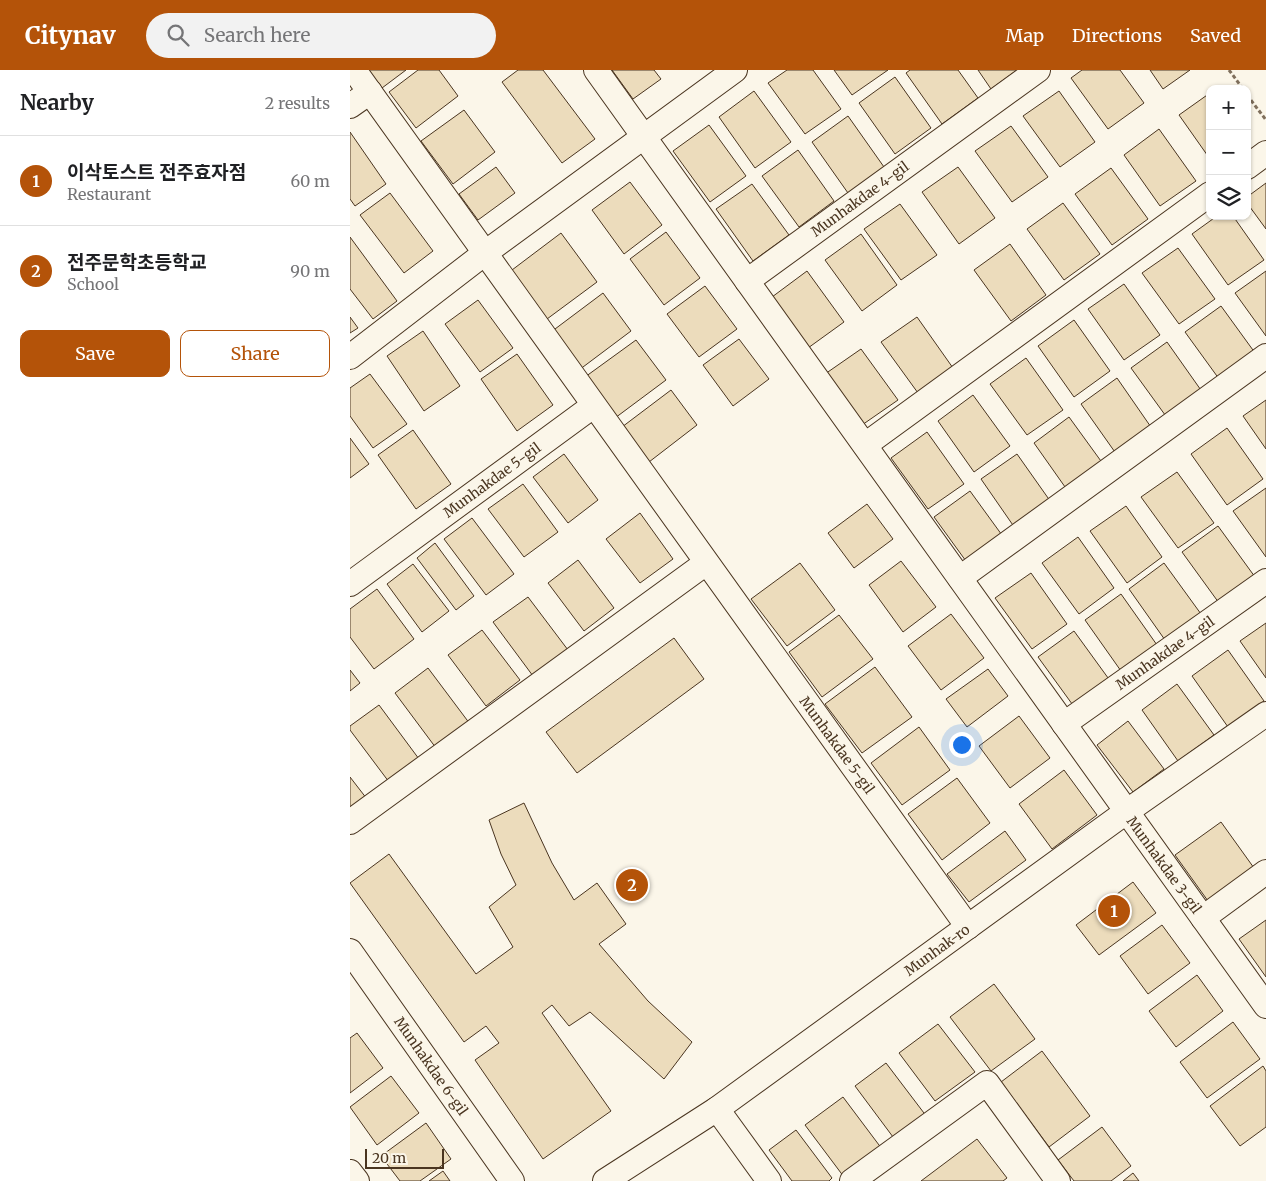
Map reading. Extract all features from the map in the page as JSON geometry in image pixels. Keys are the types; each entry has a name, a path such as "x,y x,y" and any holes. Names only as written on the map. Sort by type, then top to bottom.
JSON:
{"street":[{"name":"Munhakdae 5-gil","path":"354,70 968,927"},
{"path":"596,70 1126,812"},
{"path":"350,357 485,253 734,70"},
{"name":"Munhakdae 4-gil","path":"747,281 1038,70"},
{"path":"350,106 370,92"},
{"path":"1251,164 1266,153"},
{"path":"865,445 1206,197"},
{"path":"960,578 1266,356"},
{"name":"Munhakdae 5-gil","path":"350,584 593,406"},
{"path":"350,822 706,563"},
{"name":"Munhakdae 4-gil","path":"1064,724 1266,581"},
{"name":"Munhak-ro","path":"605,1181 717,1109 1126,812 1266,714"},
{"name":"Munhakdae 3-gil","path":"1126,812 1266,1006"},
{"name":"Munhakdae 3-gil","path":"1203,918 1266,872"},
{"name":"Munhakdae 6-gil","path":"350,951 512,1181"},
{"path":"852,1181 987,1083 1058,1181"},
{"path":"717,1109 769,1181"},
{"path":"350,1172 356,1181"}],"path":[{"path":"1229,70 1240,85"},
{"path":"1251,100 1266,120"}],"building":[{"path":"368,70 406,70 382,88"},
{"path":"418,70 439,70 458,96 416,128 389,92"},
{"path":"518,70 543,70 595,139 562,163 502,82"},
{"path":"612,70 654,70 661,79 633,99"},
{"path":"787,70 813,70 841,109 805,134 768,83"},
{"path":"834,70 888,70 852,95"},
{"path":"910,70 958,70 978,98 942,124 906,73"},
{"path":"978,70 1017,70 991,89"},
{"path":"1082,70 1120,70 1144,103 1108,129 1071,78"},
{"path":"1150,70 1190,70 1163,89"},
{"path":"895,77 931,128 895,154 859,103"},
{"path":"754,91 791,142 755,168 719,117"},
{"path":"1059,91 1095,142 1060,167 1023,116"},
{"path":"1206,96 1206,153 1179,115"},
{"path":"464,110 495,152 453,184 421,141"},
{"path":"848,116 884,167 848,193 812,142"},
{"path":"709,125 746,176 710,202 673,151"},
{"path":"1011,126 1048,177 1012,202 975,151"},
{"path":"1159,129 1196,181 1160,206 1124,155"},
{"path":"350,132 386,184 355,206 350,199"},
{"path":"798,150 834,201 799,227 762,176"},
{"path":"496,167 515,193 478,220 459,194"},
{"path":"958,167 995,218 959,244 922,192"},
{"path":"1111,168 1148,219 1112,245 1075,194"},
{"path":"630,182 662,225 624,254 592,210"},
{"path":"1266,183 1266,229 1251,208 1251,194"},
{"path":"752,184 789,235 753,261 716,209"},
{"path":"390,193 433,251 404,273 360,215"},
{"path":"1063,203 1100,254 1064,280 1027,229"},
{"path":"900,204 937,255 901,280 864,229"},
{"path":"1211,220 1236,220 1264,260 1228,285 1192,234"},
{"path":"666,232 700,278 664,305 630,259"},
{"path":"561,233 597,282 547,319 512,270"},
{"path":"861,234 897,285 862,311 825,260"},
{"path":"350,237 397,301 373,319 350,289"},
{"path":"1010,244 1046,295 1011,321 974,270"},
{"path":"1178,248 1215,299 1179,324 1142,273"},
{"path":"807,271 844,322 808,348 772,297"},
{"path":"1266,271 1266,336 1235,293"},
{"path":"1124,284 1160,335 1124,360 1088,309"},
{"path":"705,286 737,329 699,357 667,314"},
{"path":"603,293 631,331 579,370 551,332"},
{"path":"478,300 513,348 480,372 445,324"},
{"path":"1221,306 1258,357 1222,383 1185,332"},
{"path":"350,317 358,328 350,333"},
{"path":"917,317 953,368 918,393 881,342"},
{"path":"1074,320 1110,371 1074,397 1038,346"},
{"path":"423,331 460,386 424,411 387,356"},
{"path":"739,339 769,379 733,406 703,365"},
{"path":"636,340 666,380 615,418 585,377"},
{"path":"1167,342 1203,393 1168,419 1131,368"},
{"path":"861,349 898,400 862,425 825,374"},
{"path":"517,354 553,405 517,431 481,379"},
{"path":"1026,358 1063,410 1027,435 990,384"},
{"path":"370,374 407,424 373,448 350,416 350,388"},
{"path":"1117,378 1153,430 1117,455 1081,404"},
{"path":"671,390 697,425 649,462 622,427"},
{"path":"973,395 1010,446 974,472 938,421"},
{"path":"1266,400 1266,449 1243,416"},
{"path":"1069,417 1106,468 1070,494 1034,443"},
{"path":"1227,428 1263,479 1227,505 1191,454"},
{"path":"413,430 451,484 416,509 378,455"},
{"path":"927,432 964,484 928,509 891,458"},
{"path":"350,438 369,464 350,478"},
{"path":"564,454 598,500 568,523 533,477"},
{"path":"1017,454 1053,505 1017,531 981,479"},
{"path":"1177,472 1214,523 1178,548 1141,497"},
{"path":"523,484 558,532 524,557 488,509"},
{"path":"1266,488 1266,557 1233,511"},
{"path":"970,491 1007,542 971,568 934,517"},
{"path":"867,504 893,539 854,568 828,533"},
{"path":"1126,506 1162,557 1127,583 1090,531"},
{"path":"640,513 673,559 640,583 606,539"},
{"path":"472,518 514,574 486,595 444,539"},
{"path":"1218,526 1255,577 1219,603 1182,552"},
{"path":"1078,537 1114,588 1079,614 1042,563"},
{"path":"435,543 474,596 456,610 417,558"},
{"path":"578,560 614,608 584,631 548,583"},
{"path":"901,561 936,607 903,632 869,585"},
{"path":"800,563 835,610 787,646 751,599"},
{"path":"1164,563 1201,614 1165,640 1129,589"},
{"path":"413,564 449,611 422,632 387,584"},
{"path":"1031,573 1067,624 1032,649 995,598"},
{"path":"377,589 414,639 374,669 350,637 350,609"},
{"path":"1121,594 1157,645 1121,671 1085,620"},
{"path":"528,597 568,650 533,676 493,622"},
{"path":"951,614 984,658 941,690 908,646"},
{"path":"839,615 873,659 822,697 789,652"},
{"path":"1266,623 1266,678 1240,641"},
{"path":"482,630 520,680 486,706 448,655"},
{"path":"1074,631 1111,682 1075,708 1038,657"},
{"path":"674,638 704,679 577,773 546,732"},
{"path":"1228,650 1264,701 1228,727 1192,676"},
{"path":"875,667 912,717 862,753 825,704"},
{"path":"428,668 470,724 436,748 395,693"},
{"path":"988,669 1008,696 967,727 946,699"},
{"path":"350,670 360,683 350,691"},
{"path":"1177,684 1214,735 1178,761 1142,710"},
{"path":"379,705 419,759 389,782 350,730 350,726"},
{"path":"1019,716 1050,758 1010,788 979,746"},
{"path":"1128,721 1164,769 1133,792 1097,745"},
{"path":"919,727 950,770 902,805 871,763"},
{"path":"1064,770 1097,815 1052,849 1019,804"},
{"path":"350,777 367,799 350,811"},
{"path":"957,778 990,823 942,860 908,814"},
{"path":"524,803 552,863 574,900 597,883 626,924 599,944 648,1001 692,1042 664,1079 590,1012 569,1026 552,1005 542,1013 611,1111 543,1159 475,1060 499,1043 486,1026 464,1042 350,883 389,854 476,974 513,947 489,907 516,885 501,854 489,820"},
{"path":"1221,822 1254,868 1208,901 1175,855"},
{"path":"1005,831 1026,860 969,902 947,874"},
{"path":"1133,882 1156,913 1099,955 1076,925"},
{"path":"1266,920 1266,977 1239,939"},
{"path":"1162,925 1190,963 1148,994 1120,956"},
{"path":"1197,975 1223,1011 1176,1047 1149,1011"},
{"path":"994,984 1035,1039 991,1071 950,1017"},
{"path":"1233,1022 1260,1059 1207,1098 1180,1062"},
{"path":"938,1024 975,1072 935,1101 899,1053"},
{"path":"357,1033 383,1068 350,1093 350,1038"},
{"path":"1042,1051 1090,1116 1049,1147 1001,1082"},
{"path":"886,1063 927,1117 896,1141 855,1086"},
{"path":"1263,1066 1266,1071 1266,1127 1240,1146 1210,1106"},
{"path":"391,1076 419,1113 377,1145 350,1107"},
{"path":"843,1097 882,1149 844,1177 805,1125"},
{"path":"426,1123 451,1159 420,1181 400,1181 381,1156"},
{"path":"1102,1127 1131,1166 1111,1181 1074,1181 1058,1160"},
{"path":"796,1130 832,1178 829,1181 792,1181 769,1150"},
{"path":"977,1139 1007,1178 1003,1181 921,1181"},
{"path":"443,1171 450,1181 429,1181"},
{"path":"1133,1173 1139,1181 1123,1181"}],"place":[{"name":"전주문학초등학교","path":"632,885"},
{"name":"이삭토스트 전주효자점","path":"1114,911"}]}
